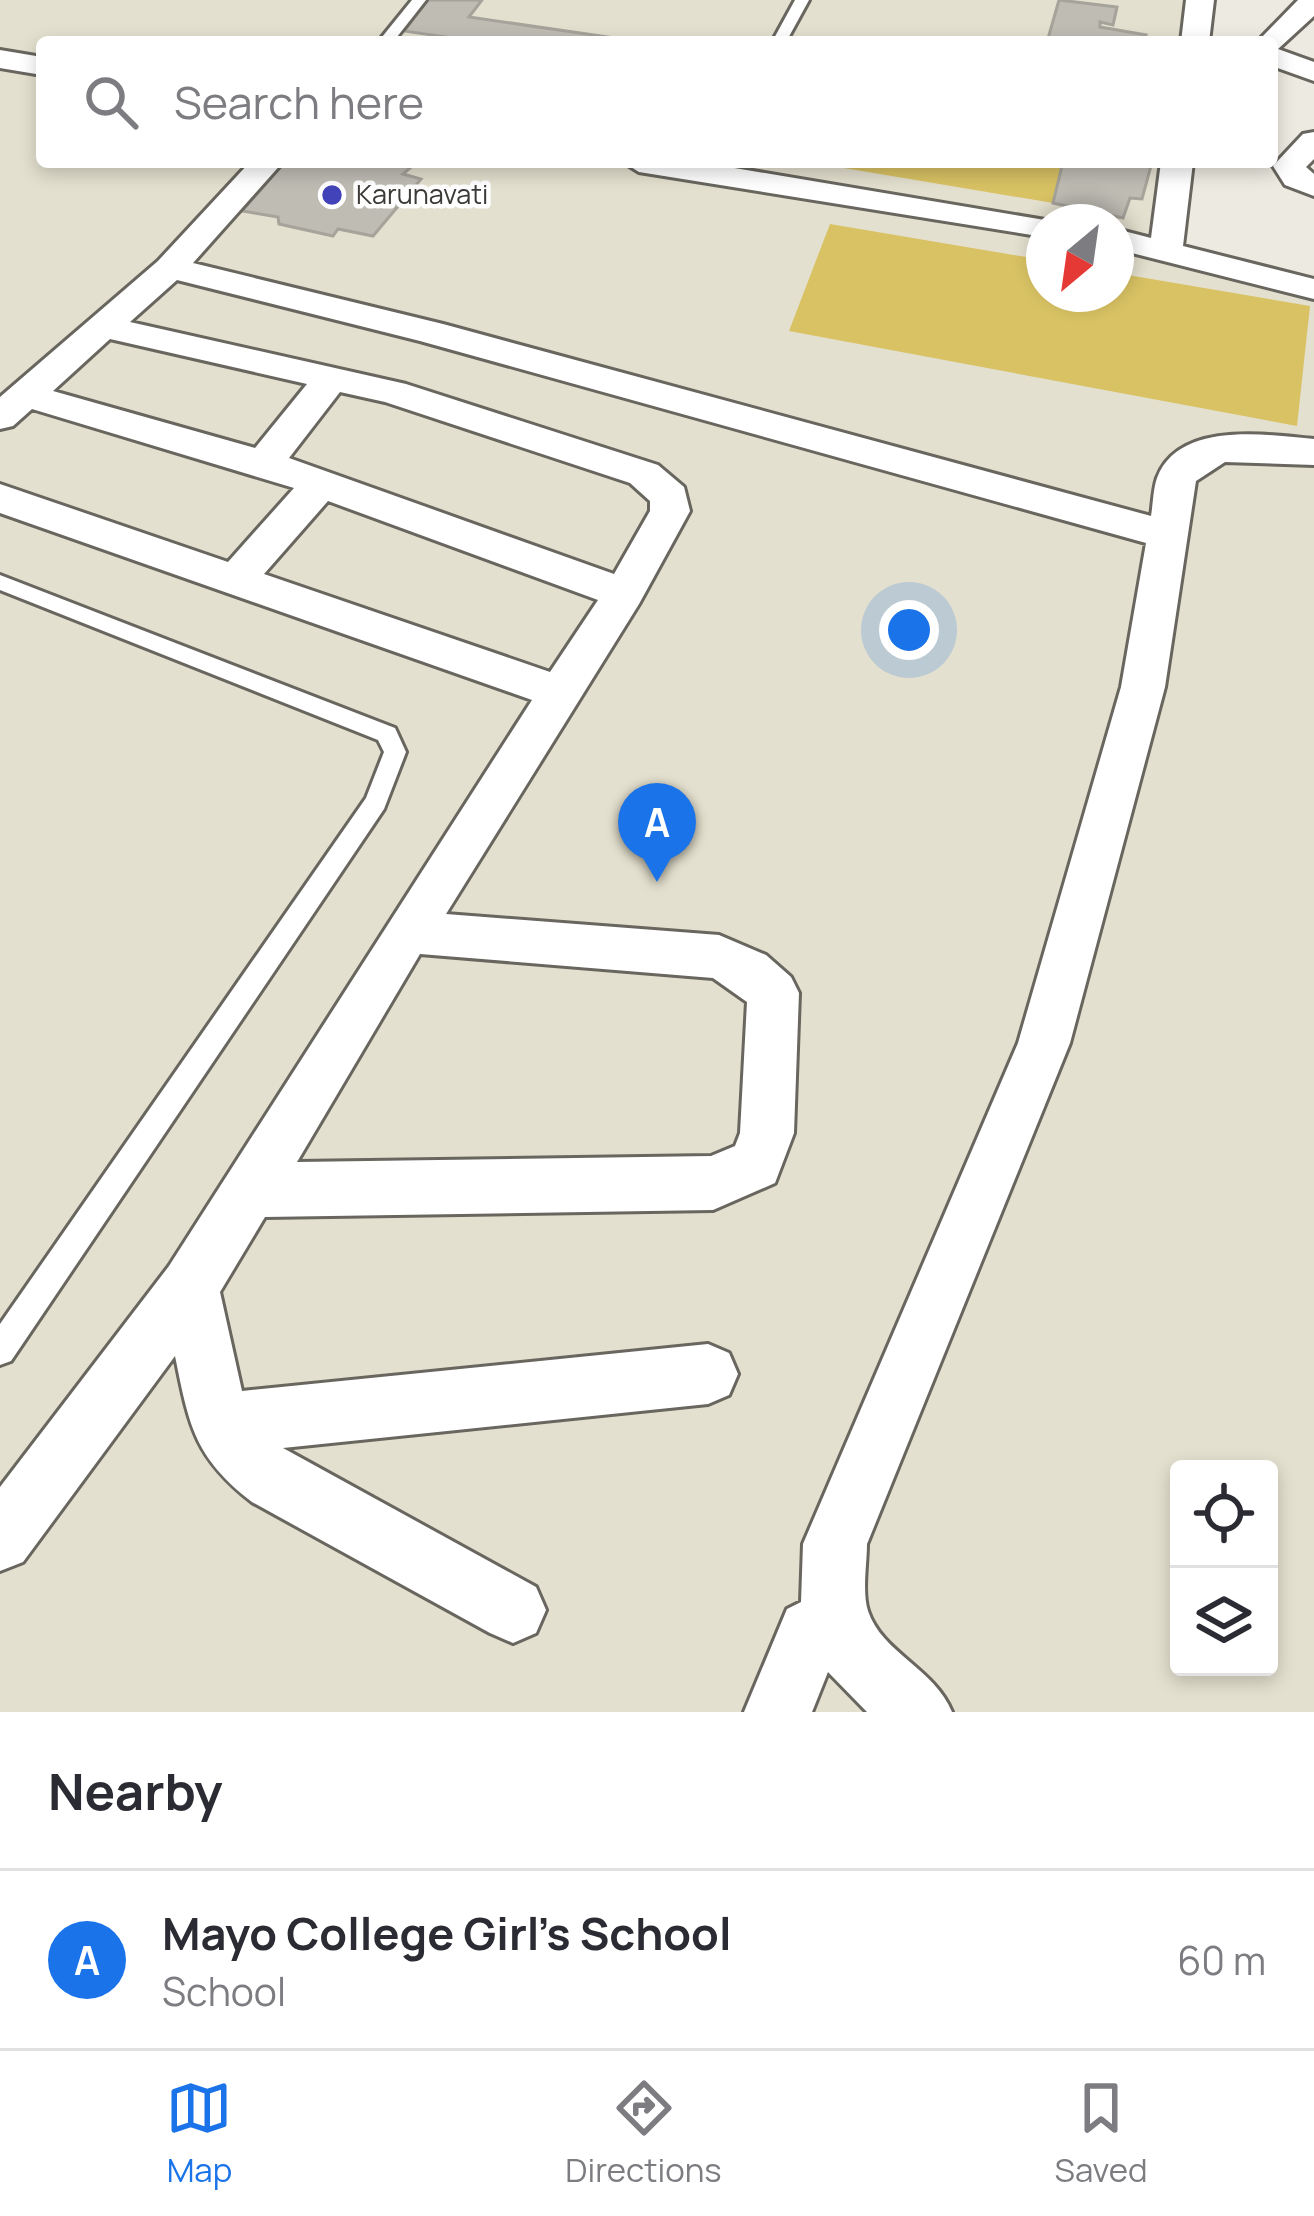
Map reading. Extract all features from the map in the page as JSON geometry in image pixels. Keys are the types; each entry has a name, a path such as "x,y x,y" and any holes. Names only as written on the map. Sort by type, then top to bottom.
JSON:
{"street":[{"path":"1200,0 1204,36"},
{"path":"1277,36 1314,0"},
{"path":"0,58 36,65"},
{"path":"1278,58 1314,72"},
{"path":"1314,141 1289,166 1296,178 1314,186"},
{"path":"12,406 170,268 262,168"},
{"path":"709,168 1026,224"},
{"path":"1166,249 1176,168"},
{"path":"1134,243 1314,289"},
{"path":"170,268 430,332 1166,534"},
{"path":"0,1539 190,1288 406,932 624,593 670,511 670,497 644,473 393,392 100,326"},
{"path":"393,392 430,332"},
{"path":"264,463 333,376"},
{"path":"12,406 264,463 624,593"},
{"path":"918,1712 855,1656 834,1610 835,1544 1044,1042 1143,687 1177,478 1202,455 1227,447 1314,452"},
{"path":"236,579 321,483"},
{"path":"0,498 558,692"},
{"path":"248,1190 712,1183 754,1164 767,1133 773,993 748,971 700,954 406,932"},
{"path":"190,1288 219,1424 239,1453 274,1480 513,1610"},
{"path":"219,1424 707,1374"},
{"path":"778,1712 810,1632"}],"lane":[{"path":"390,36 419,0"},
{"path":"782,36 802,0"},
{"path":"0,582 387,734 395,752 376,802 0,1350"}],"shaded area":[{"path":"0,0 1193,0 1189,36 36,36 36,168 1172,168 1162,251 1314,295 1314,1712 0,1712"},
{"path":"844,168 1062,168 1053,203"},
{"path":"830,224 1026,257 1026,312 1134,312 1134,276 1310,306 1297,426 789,331"}],"building":[{"path":"428,0 482,0 469,17 600,36 439,36 404,31"},
{"path":"1059,0 1117,7 1113,25 1100,22 1100,27 1146,35 1146,36 1049,36"},
{"name":"Karunavati","path":"280,168 410,168 403,174 421,179 373,236 338,229 333,236 279,224 278,217 242,211"},
{"path":"1062,168 1150,168 1142,199 1130,198 1128,204 1053,203"}],"place":[{"name":"Karunavati","path":"332,195"},
{"name":"Mayo College Girl's School","path":"657,882"}]}
